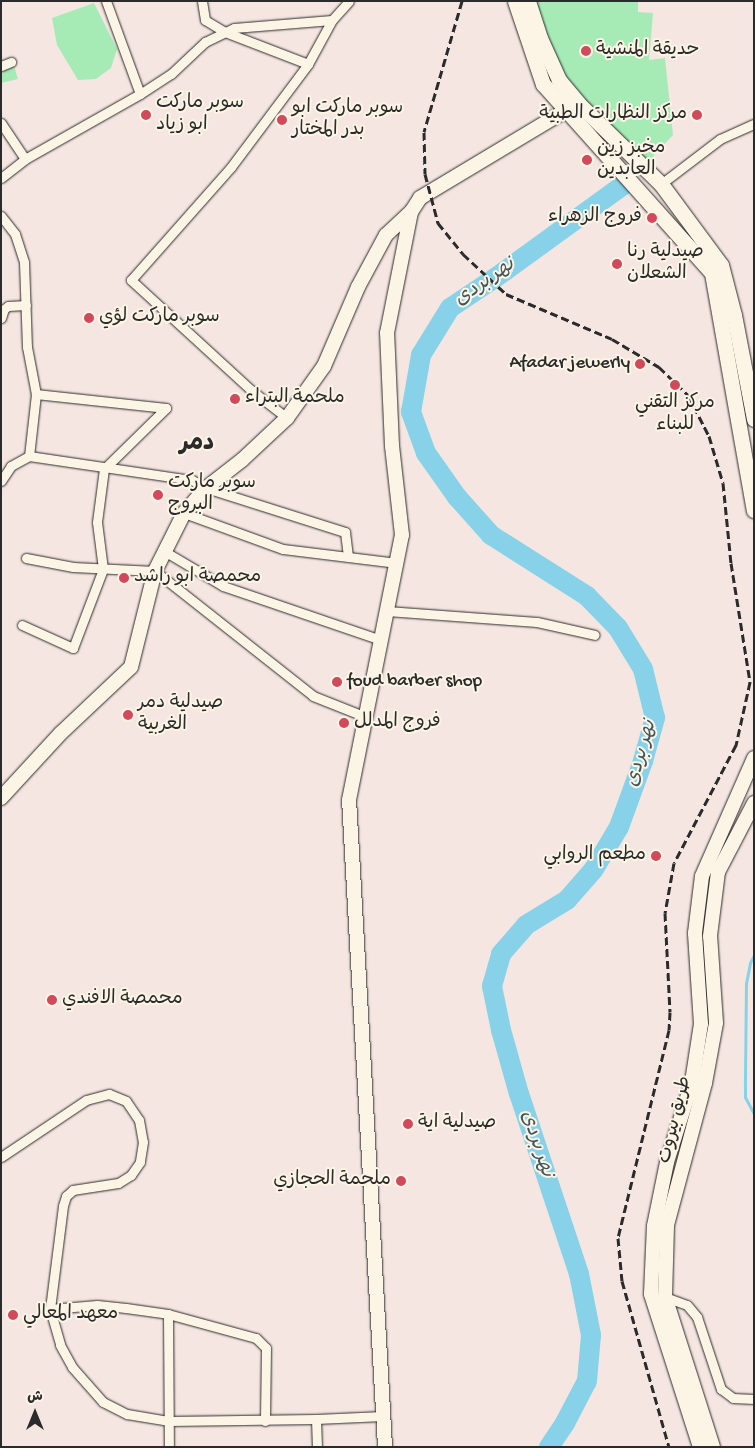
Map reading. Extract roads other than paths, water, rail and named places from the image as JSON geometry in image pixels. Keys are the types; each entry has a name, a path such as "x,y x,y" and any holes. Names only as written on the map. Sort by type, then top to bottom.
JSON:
{"main road":[{"path":"515,1 542,84 566,113 712,273 754,510"},
{"path":"528,1 540,38 559,80 578,103 661,184 721,265 734,315 754,418"}],"street":[{"path":"106,1 140,94"},
{"path":"202,1 205,20 225,32 308,64"},
{"path":"287,418 251,390 130,280 232,167 308,64 332,20 350,1"},
{"path":"1,178 24,159 140,94 171,74 205,42 225,32 234,28 332,20"},
{"path":"1,66 12,62"},
{"path":"1,798 61,733 130,666 156,571 184,513 206,488 242,460 287,418 324,366 358,288 386,236 411,212 420,198 566,113 578,103"},
{"path":"1,123 24,159"},
{"path":"661,184 720,139 754,124"},
{"path":"385,1447 349,800 402,535 392,446 388,333 411,212"},
{"path":"1,216 15,234 24,262 27,348 36,394 29,456"},
{"path":"1,318 4,309 8,306 26,305"},
{"path":"22,625 73,648 103,569 97,522 104,469 166,408 36,394"},
{"path":"1,481 11,466 29,456 104,469 138,471 192,480 206,488 345,532 348,557"},
{"path":"184,513 283,548 397,563"},
{"path":"164,551 223,586 381,640"},
{"path":"26,558 73,567 156,571 313,696 366,717"},
{"path":"387,612 537,622 594,635"},
{"path":"700,1447 651,1294 654,1226 667,1162 692,1082 701,1024 695,933 702,876 754,758"},
{"name":"طريق بيروت","path":"713,1447 665,1297 667,1225 705,1083 716,1023 710,936 718,872 754,803"},
{"path":"1,1157 86,1100 109,1094 126,1100 139,1120 143,1142 140,1162 131,1175 118,1183 73,1190 66,1196 50,1309 60,1345 72,1367 103,1402 127,1414 169,1421 265,1421 383,1416"},
{"path":"665,1297 687,1305 697,1317 721,1389 734,1398 754,1399"},
{"path":"50,1309 97,1305 168,1314 256,1338 266,1348 265,1421"},
{"path":"168,1314 169,1447"},
{"path":"316,1419 317,1447"}],"waterway":[{"name":"نهر بردى","path":"549,1447 565,1423 587,1381 591,1335 579,1274 519,1094 501,1030 492,986 501,954 526,925 567,900 594,869 619,827 643,761 655,718 643,669 618,628 587,596 491,535 457,497 426,453 411,412 421,355 450,308 495,278 625,184"},
{"path":"754,955 750,963 746,983 745,1086 745,1097 754,1114"}],"railway":[{"path":"462,1 424,132 425,174 438,223 463,254 506,294 612,339 659,367 688,395 709,436 723,483 731,563 750,682 736,745 674,863 665,913 670,1012 669,1030 618,1238 622,1281 669,1447"}],"place":[{"name":"حديقة المنشية","path":"586,51"},
{"name":"سوبر ماركت ابو زياد","path":"146,115"},
{"name":"مركز النظارات الطبية","path":"697,115"},
{"name":"سوبر ماركت ابو بدر المختار","path":"282,120"},
{"name":"مخبز زين العابدين","path":"587,160"},
{"name":"فروج الزهراء","path":"652,218"},
{"name":"صيدلية رنا الشعلان","path":"617,264"},
{"name":"سوبر ماركت لؤي","path":"89,318"},
{"name":"Afadar jewerly","path":"640,364"},
{"name":"مركز التقني للبناء","path":"675,385"},
{"name":"ملحمة البتراء","path":"235,399"},
{"name":"سوبر ماركت البروج","path":"158,495"},
{"name":"محمصة ابو راشد","path":"124,578"},
{"name":"foud barber shop","path":"337,682"},
{"name":"صيدلية دمر الغربية","path":"128,715"},
{"name":"فروج المدلل","path":"344,723"},
{"name":"مطعم الروابي","path":"656,856"},
{"name":"محمصة الافندي","path":"52,1000"},
{"name":"صيدلية اية","path":"408,1124"},
{"name":"ملحمة الحجازي","path":"401,1181"},
{"name":"معهد المعالي","path":"13,1315"}],"district":[{"name":"دمر","path":"197,445"}]}
